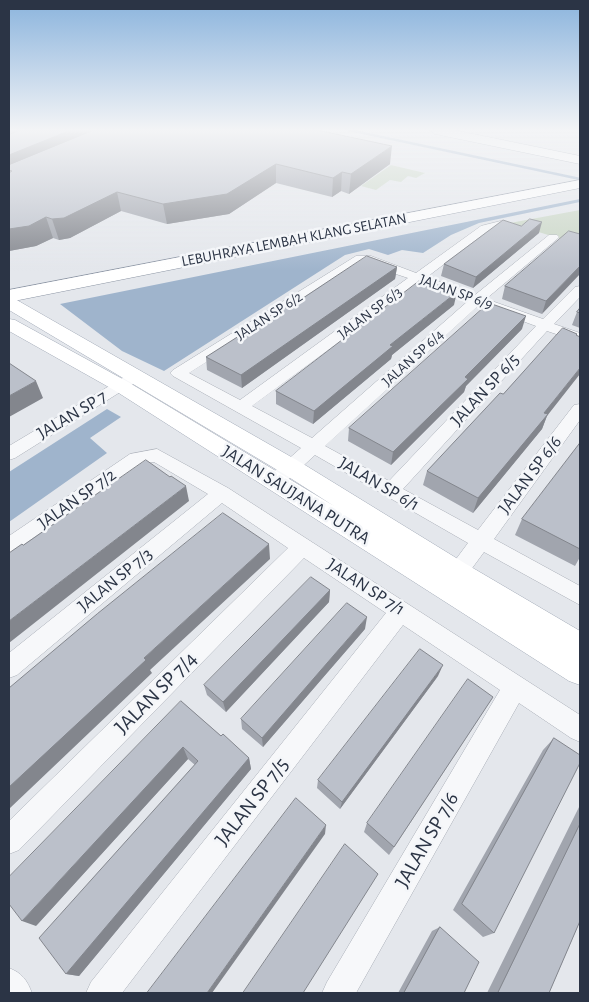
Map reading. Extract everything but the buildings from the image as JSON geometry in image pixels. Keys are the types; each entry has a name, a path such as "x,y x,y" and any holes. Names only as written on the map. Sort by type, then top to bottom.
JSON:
{"highway":[{"name":"LEBUHRAYA LEMBAH KLANG SELATAN","path":"9,296 61,281 576,177"},
{"name":"LEBUHRAYA LEMBAH KLANG SELATAN","path":"9,286 61,281 580,184"}],"main road":[{"name":"JALAN SAUJANA PUTRA","path":"9,303 128,381 284,474 451,580 580,670"},
{"name":"JALAN SAUJANA PUTRA","path":"9,324 128,381"},
{"name":"JALAN SAUJANA PUTRA","path":"451,580 580,646"}],"street":[{"name":"JALAN SP 6/3","path":"241,407 485,228 501,224"},
{"name":"JALAN SP 6/4","path":"284,474 477,300 552,237"},
{"name":"JALAN SP 6/9","path":"360,259 367,259 580,338"},
{"name":"JALAN SP 6/2","path":"178,373 360,259"},
{"name":"JALAN SP 6/5","path":"390,491 580,290"},
{"name":"JALAN SP 6/1","path":"178,373 314,446 390,491 580,596"},
{"name":"JALAN SP 7","path":"9,454 128,381"},
{"name":"JALAN SP 6/6","path":"451,580 580,409"},
{"name":"JALAN SP 7/1","path":"147,455 157,455 221,493 580,729"},
{"name":"JALAN SP 7/2","path":"9,546 136,458 147,455"},
{"name":"JALAN SP 7/3","path":"9,667 221,493"},
{"name":"JALAN SP 7/4","path":"9,840 303,546"},
{"name":"JALAN SP 7/5","path":"102,993 402,611"},
{"name":"JALAN SP 7/6","path":"338,993 516,686"},
{"path":"9,984 16,993"}],"green space":[{"path":"374,177 407,177 401,182 390,180 376,190 361,186"},
{"path":"580,210 580,245 510,223"}],"water":[{"path":"580,199 580,202 479,223 451,235 423,253 402,250 388,255 369,249 345,255 164,371 122,351 60,304"},
{"path":"107,409 121,417 90,438 107,453 9,522 9,472"}],"waterway":[{"path":"569,177 580,179"}]}
